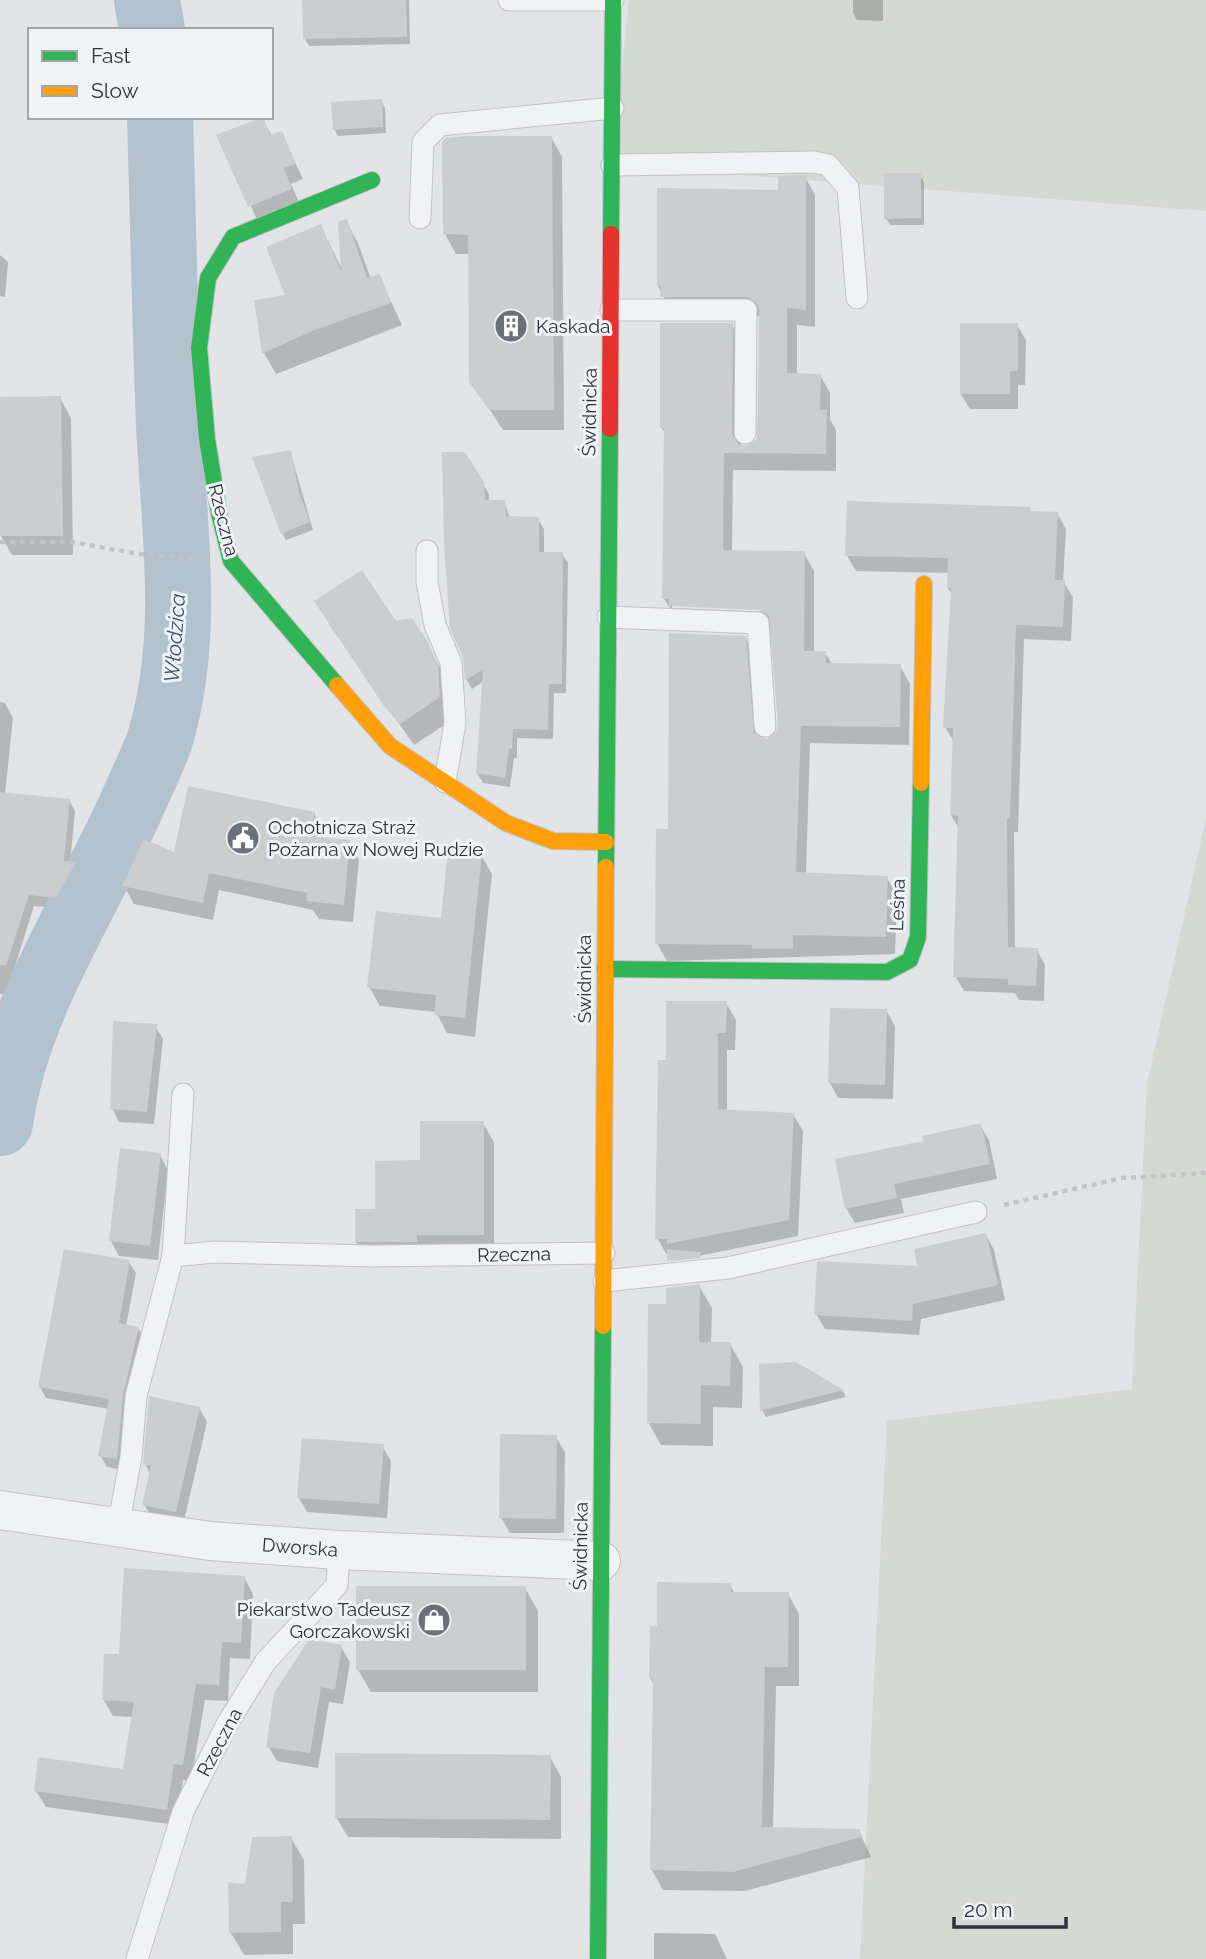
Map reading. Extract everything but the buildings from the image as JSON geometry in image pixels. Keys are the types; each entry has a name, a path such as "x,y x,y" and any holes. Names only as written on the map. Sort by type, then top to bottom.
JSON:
{"street":[{"name":"Świdnicka","path":"598,1959 613,0"},
{"name":"Rzeczna","path":"372,180 233,237 208,278 200,321 207,439 219,513 231,561 390,746 506,822 553,841 606,842"},
{"name":"Leśna","path":"605,969 887,972 910,960 918,937 925,584"},
{"name":"Dworska","path":"0,1510 210,1541 339,1550 601,1561"}],"lane":[{"path":"509,0 613,0"},
{"path":"420,218 423,142 440,125 612,108"},
{"path":"612,165 814,162 828,165 848,188 857,298"},
{"path":"611,310 746,310 745,433"},
{"path":"427,551 428,582 435,625 451,663 455,723 445,782"},
{"path":"608,617 758,623 765,726"},
{"path":"118,1527 131,1457 136,1396 173,1256 183,1094"},
{"path":"604,1282 728,1268 975,1212"},
{"name":"Rzeczna","path":"173,1256 214,1252 372,1256 604,1253"},
{"name":"Rzeczna","path":"137,1959 183,1812 228,1724 266,1661 337,1586 339,1550"}],"path":[{"path":"0,542 72,542 140,554 199,558"},
{"path":"975,1212 1122,1178 1206,1173"}],"shaded area":[{"path":"629,0 1206,0 1206,211 612,165"},
{"path":"1206,818 1206,1959 860,1959 887,1421 1132,1389 1147,1084"}],"waterway":[{"name":"Włodzica","path":"147,0 152,28"},
{"name":"Włodzica","path":"0,1123 9,1079 38,995 149,766 160,739 169,700 175,661 178,583 169,424 160,119"}],"traffic: fast":[{"path":"611,234 613,0"},
{"path":"337,685 231,561 219,513 207,439 199,348 208,278 233,237 372,180"},
{"path":"606,867 610,429"},
{"path":"605,969 887,972 910,960 918,937 921,783"},
{"path":"598,1959 603,1326"}],"traffic: slow":[{"path":"921,783 924,584"},
{"path":"337,685 390,746 506,823 553,841 606,842"},
{"path":"603,1326 606,867"}],"traffic: jam":[{"path":"610,429 611,234"}],"place":[{"name":"Kaskada","path":"511,326"},
{"name":"Ochotnicza Straż Pożarna w Nowej Rudzie","path":"243,838"},
{"name":"Piekarstwo Tadeusz Gorczakowski","path":"434,1620"}]}
